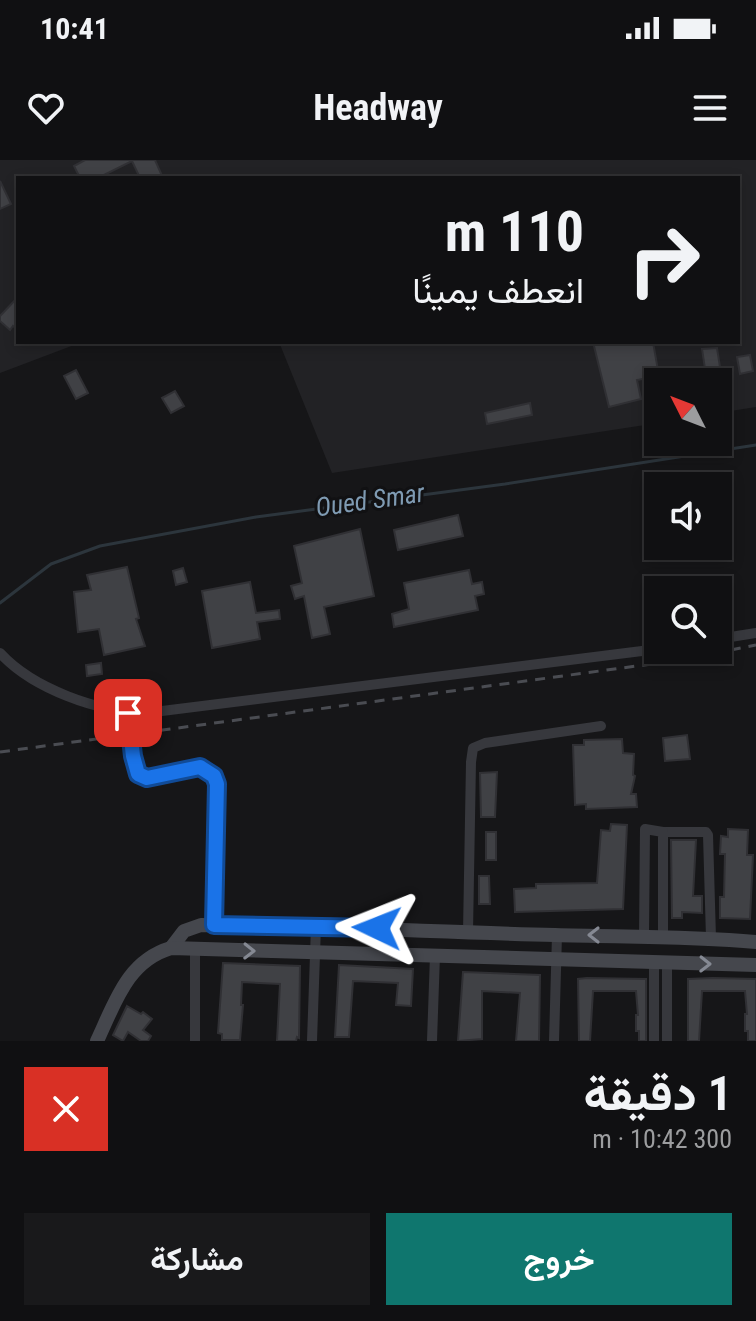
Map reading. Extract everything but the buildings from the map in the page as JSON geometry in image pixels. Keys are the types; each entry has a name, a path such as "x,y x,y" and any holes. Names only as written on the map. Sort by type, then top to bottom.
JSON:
{"street":[{"path":"732,637 756,633"},
{"path":"0,653 26,675 66,695 128,713 166,712 644,651"},
{"path":"128,713 138,774 147,778 200,767 214,776 217,784 214,925"},
{"path":"468,932 473,748 485,743 601,726"},
{"path":"644,935 645,829 706,832 708,835 711,938"},
{"path":"663,832 663,936"},
{"path":"97,1041 129,976 147,958 171,948 189,928 214,925 316,926 644,935 756,942"},
{"path":"312,1041 316,926"},
{"path":"554,1041 557,935"},
{"path":"171,948 756,965"},
{"path":"195,950 195,1041"},
{"path":"432,1041 435,955"},
{"path":"654,1041 660,963"},
{"path":"660,963 667,1041"}],"shaded area":[{"path":"0,160 756,160 756,407 732,411 732,368 644,368 644,425 332,473 280,344 740,344 740,176 16,176 16,344 77,344 0,373"}],"waterway":[{"name":"Oued Smar","path":"0,603 51,564 100,546 256,517 505,484 756,445"}],"railway":[{"path":"0,752 681,660 756,645"}],"route":[{"path":"128,713 136,770 142,777 192,767 200,767 214,776 217,784 214,925 377,928"}]}
